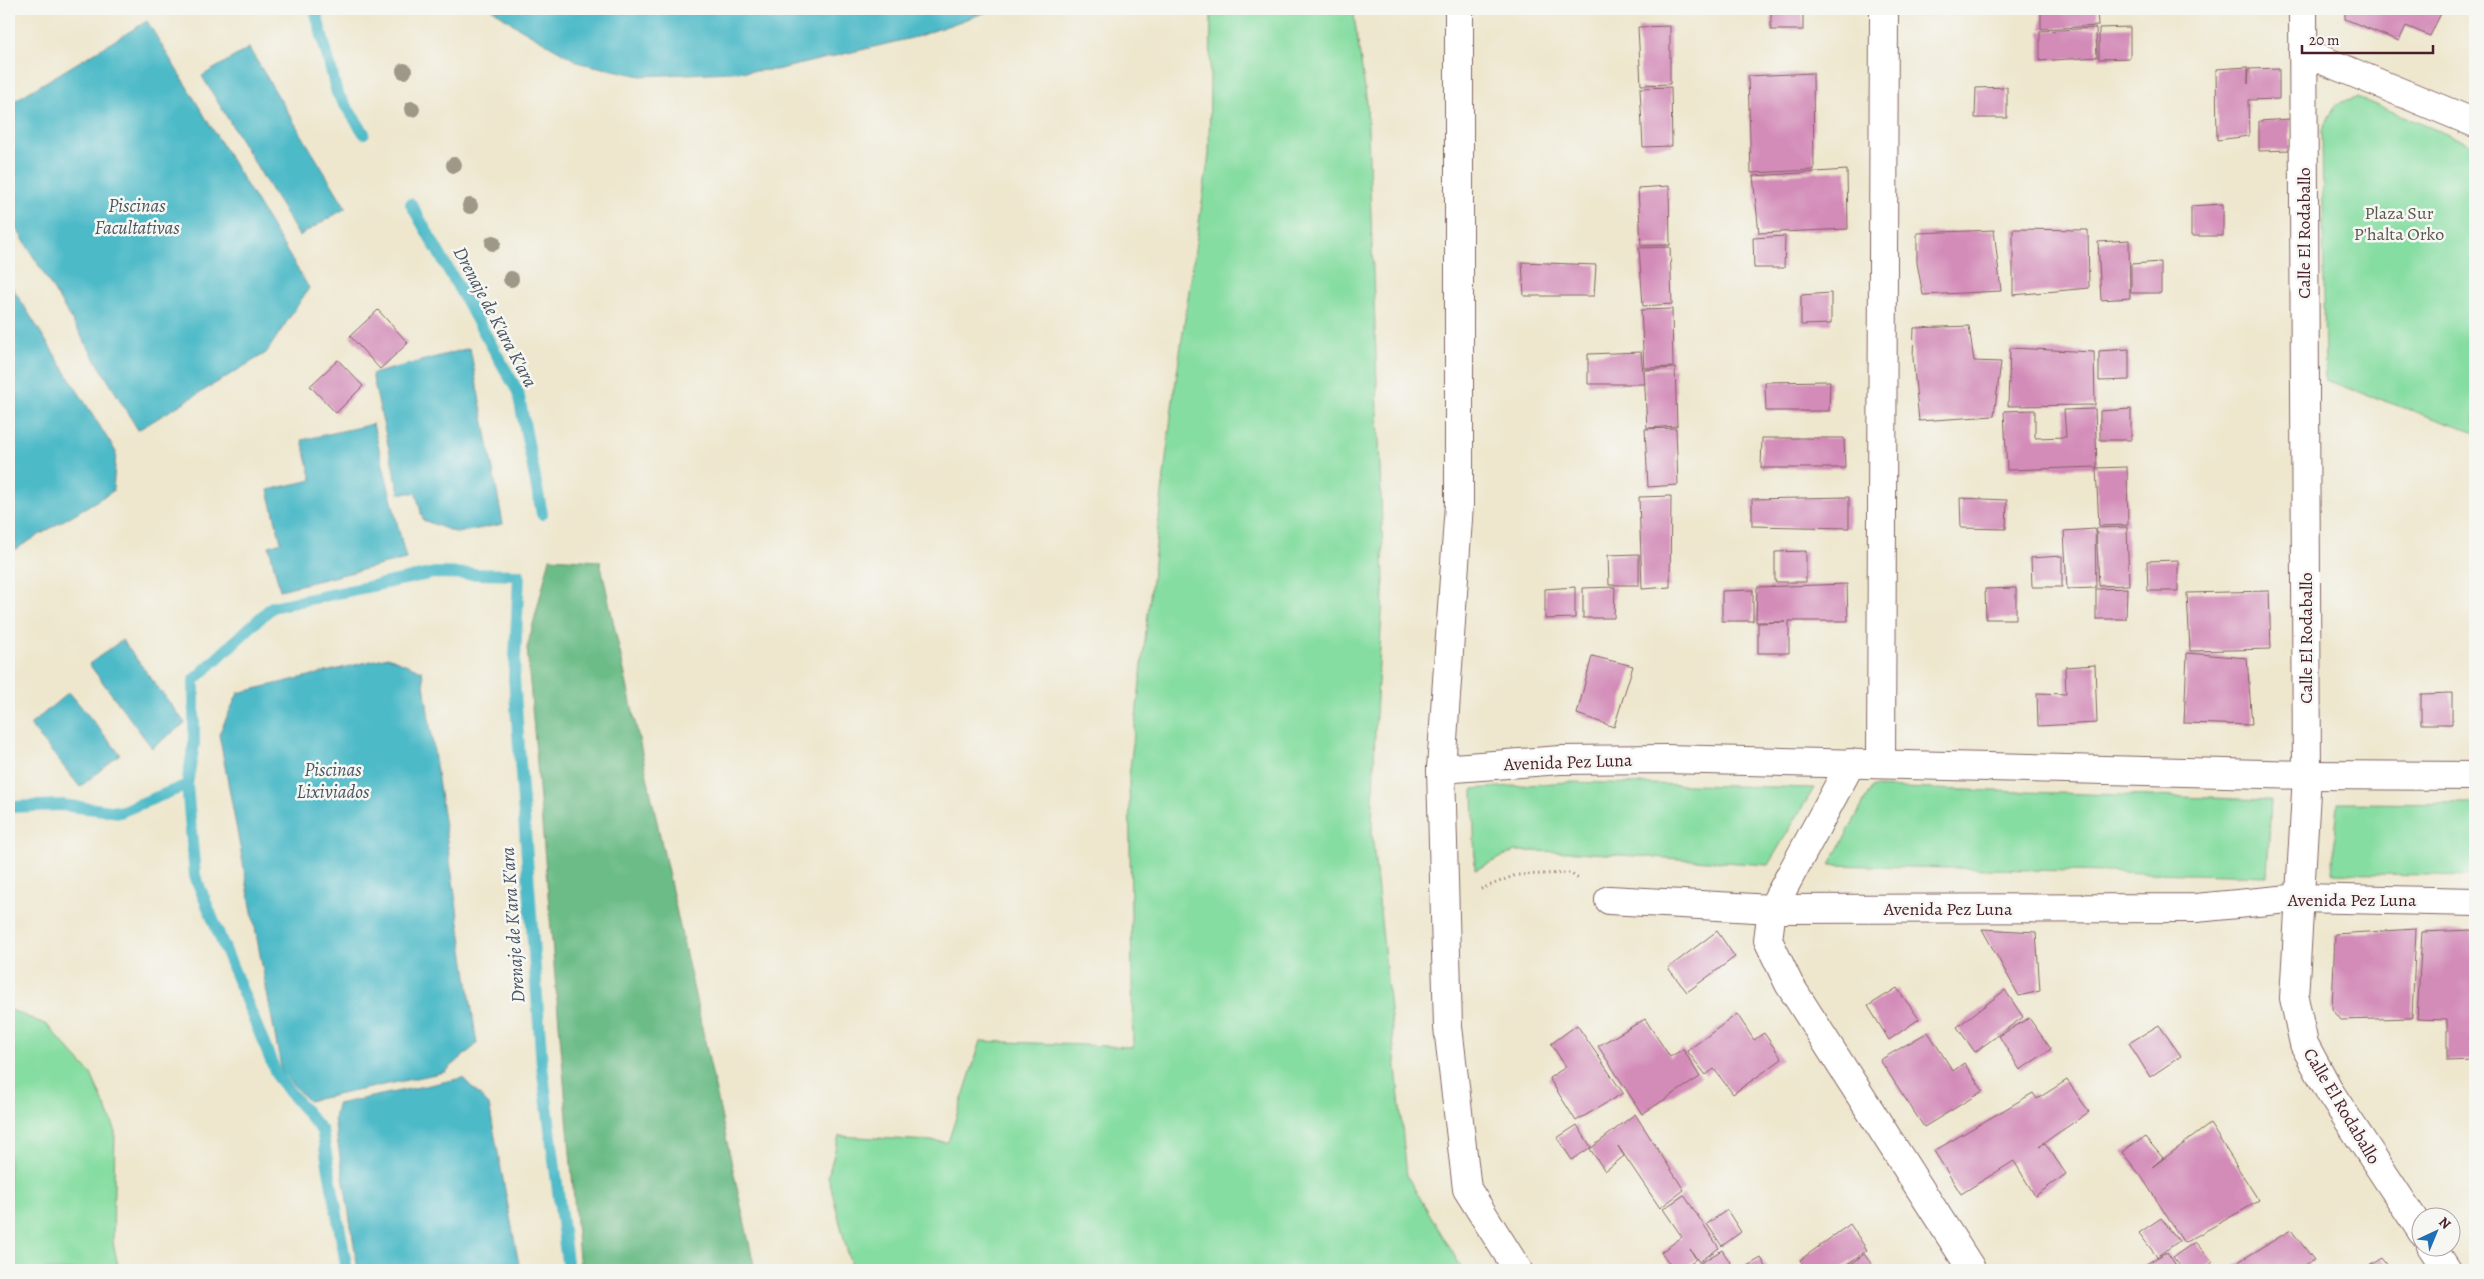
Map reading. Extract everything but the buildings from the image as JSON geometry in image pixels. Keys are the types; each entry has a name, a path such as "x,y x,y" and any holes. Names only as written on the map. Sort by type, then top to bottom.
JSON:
{"street":[{"path":"1458,9 1459,504 1441,769 1448,1027 1467,1189 1518,1270"},
{"path":"1881,764 1884,9"},
{"name":"Calle El Rodaballo","path":"2303,9 2307,775 2294,998 2304,1044 2331,1094 2412,1217"},
{"path":"2303,52 2475,122"},
{"name":"Avenida Pez Luna","path":"1441,769 1560,760 1666,759 2307,775 2475,776"},
{"path":"1852,763 1772,909 1768,940 1789,984 1972,1270"},
{"name":"Avenida Pez Luna","path":"1609,900 1772,909 2196,908 2299,898 2475,902"},
{"path":"2437,1256 2446,1270"}],"path":[{"path":"1445,924 1480,889 1516,875 1570,873 1609,900"}],"green space":[{"path":"1211,9 1353,9 1367,103 1384,580 1375,732 1372,832 1407,1176 1463,1270 852,1270 828,1176 839,1136 948,1142 981,1041 1133,1047 1129,777 1172,407 1209,154"},
{"name":"Plaza Sur P'halta Orko","path":"2357,97 2475,146 2475,433 2325,380 2322,130 2336,104"},
{"path":"550,558 600,561 755,1270 580,1270 527,648"},
{"path":"1567,782 1814,788 1768,865 1576,852 1515,851 1475,870 1473,789"},
{"path":"1872,787 2271,800 2267,876 1830,865"},
{"path":"2338,803 2475,804 2475,876 2332,873"},
{"path":"9,1009 47,1025 91,1074 115,1129 113,1242 119,1270 9,1270"}],"water":[{"path":"492,9 995,9 916,37 776,70 641,76 580,63 516,26"},
{"name":"Piscinas Facultativas","path":"147,21 309,288 266,353 138,430 9,216 9,104"},
{"path":"249,48 346,208 299,236 202,76"},
{"path":"9,282 116,452 113,491 9,553"},
{"path":"470,348 503,524 457,533 423,520 416,493 399,493 372,374"},
{"path":"373,424 406,559 280,590 269,546 281,542 268,490 312,480 302,440"},
{"path":"122,640 185,723 152,748 89,664"},
{"name":"Piscinas Lixiviados","path":"388,657 422,671 477,1044 445,1072 308,1101 282,1073 219,734 238,693"},
{"path":"69,692 120,754 80,787 30,725"},
{"path":"463,1078 489,1105 520,1270 358,1270 334,1119 337,1104"}],"waterway":[{"name":"Drenaje de K'ara K'ara","path":"315,9 337,93 364,133"},
{"name":"Drenaje de K'ara K'ara","path":"411,204 518,392 542,514"},
{"name":"Drenaje de K'ara K'ara","path":"9,807 61,805 120,812 187,785 194,744 194,680 272,607 434,573 519,575 514,678 542,1066 568,1270"},
{"path":"187,785 195,876 278,1078 322,1131 347,1270"}]}
